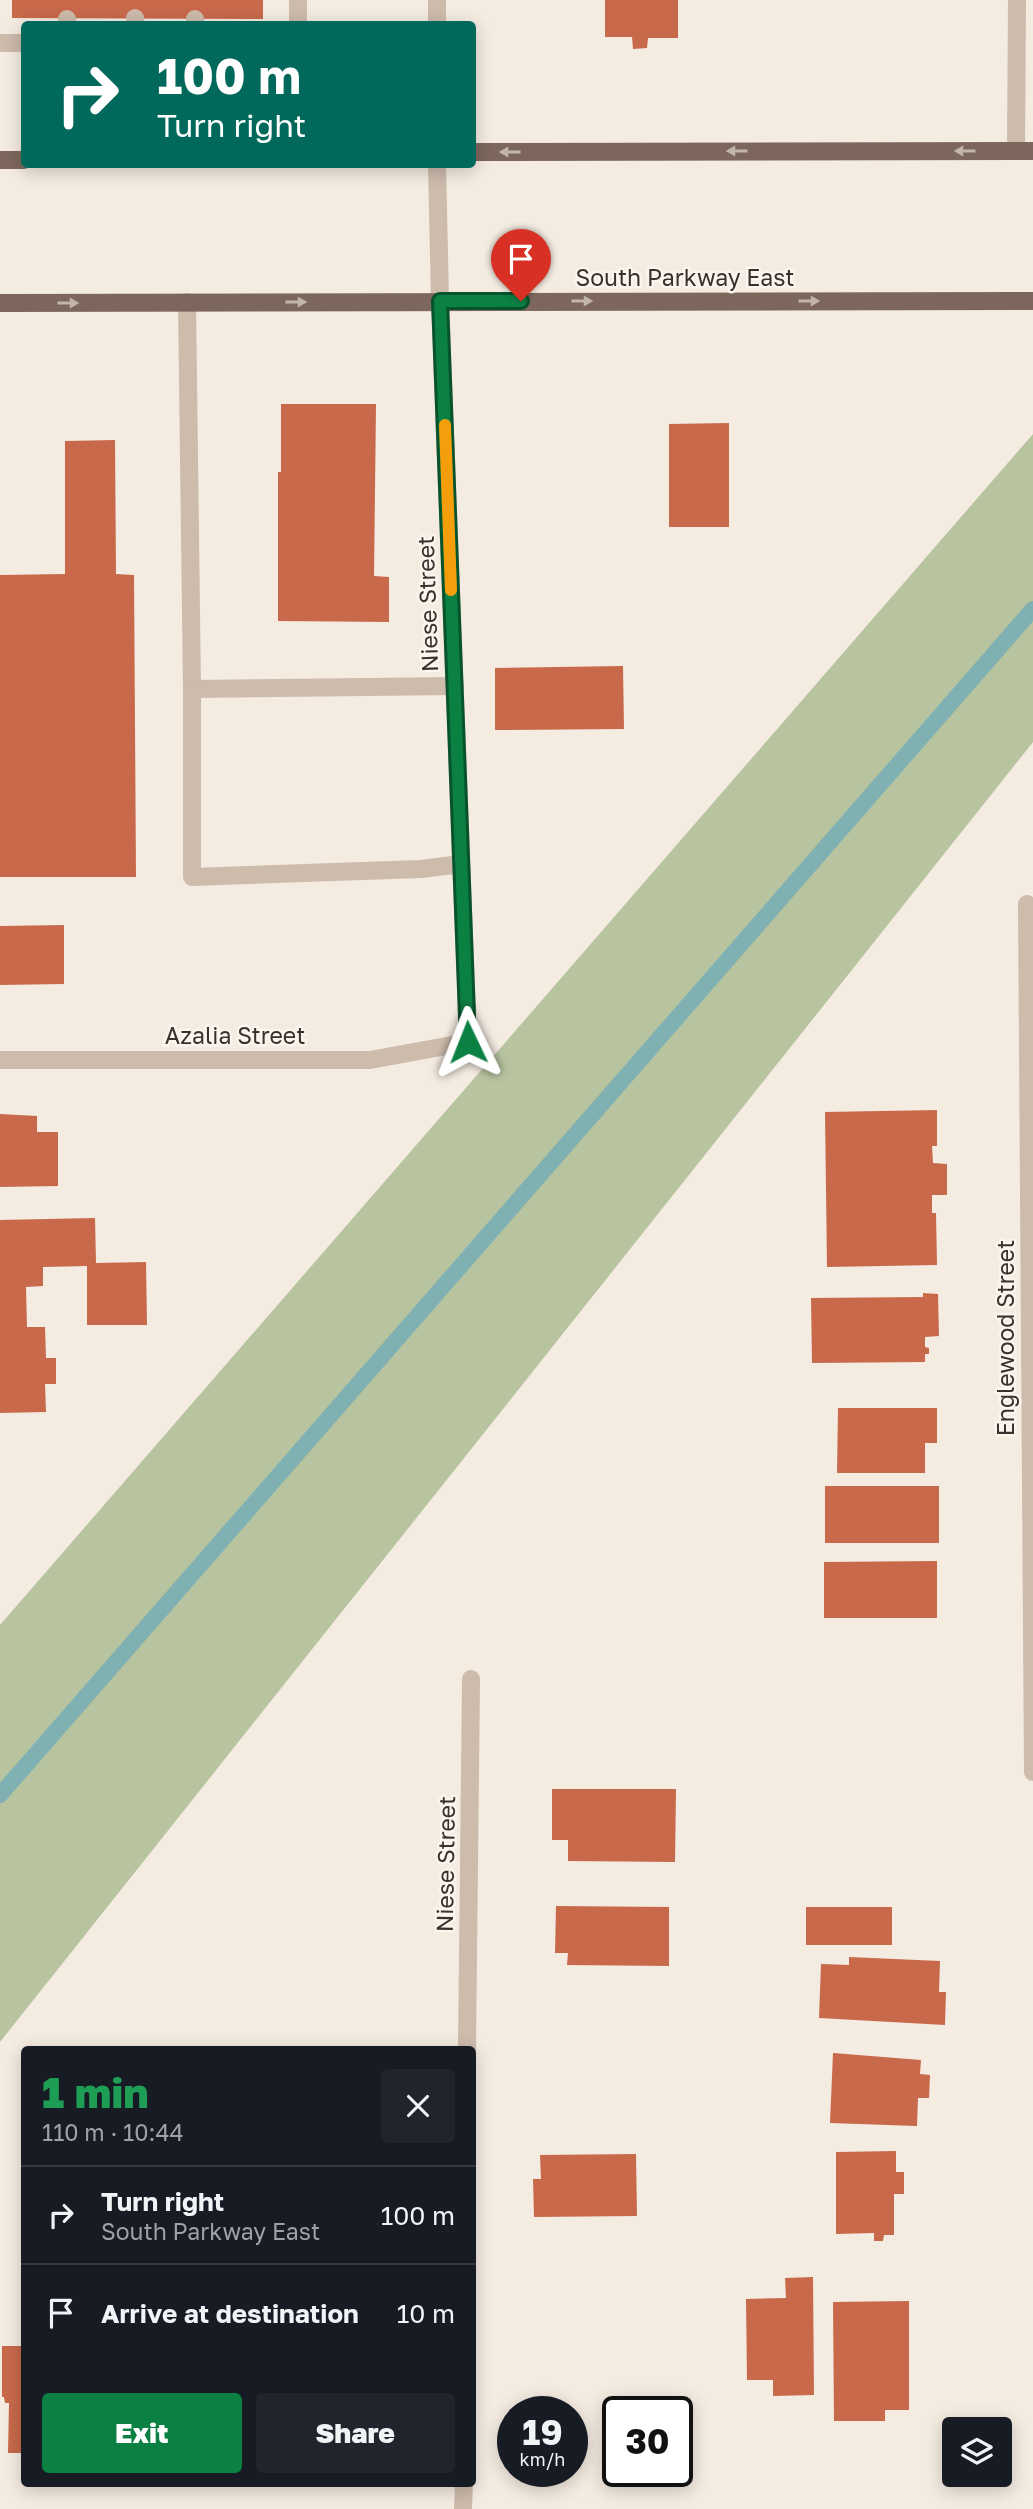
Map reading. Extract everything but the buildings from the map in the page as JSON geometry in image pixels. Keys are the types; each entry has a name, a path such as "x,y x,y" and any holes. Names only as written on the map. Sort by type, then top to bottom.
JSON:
{"main road":[{"path":"476,152 1025,151"},
{"path":"0,160 21,160"},
{"name":"South Parkway East","path":"0,303 1033,301"}],"street":[{"path":"298,0 298,21"},
{"path":"437,0 437,21"},
{"path":"1017,0 1025,151"},
{"path":"0,43 21,43"},
{"name":"Niese Street","path":"437,168 468,1042"},
{"path":"187,302 192,877 421,869 461,864"},
{"path":"192,689 455,686"},
{"name":"Englewood Street","path":"1027,904 1033,1772"},
{"name":"Azalia Street","path":"0,1060 370,1060 468,1042"},
{"name":"Niese Street","path":"467,2046 471,1679"},
{"path":"463,2509 464,2487"}],"green space":[{"path":"1033,434 1033,742 0,2042 0,1625"}],"waterway":[{"path":"0,1795 1033,609"}],"slow traffic":[{"path":"445,425 451,590"}],"route":[{"path":"468,1042 440,301 521,301"}]}
